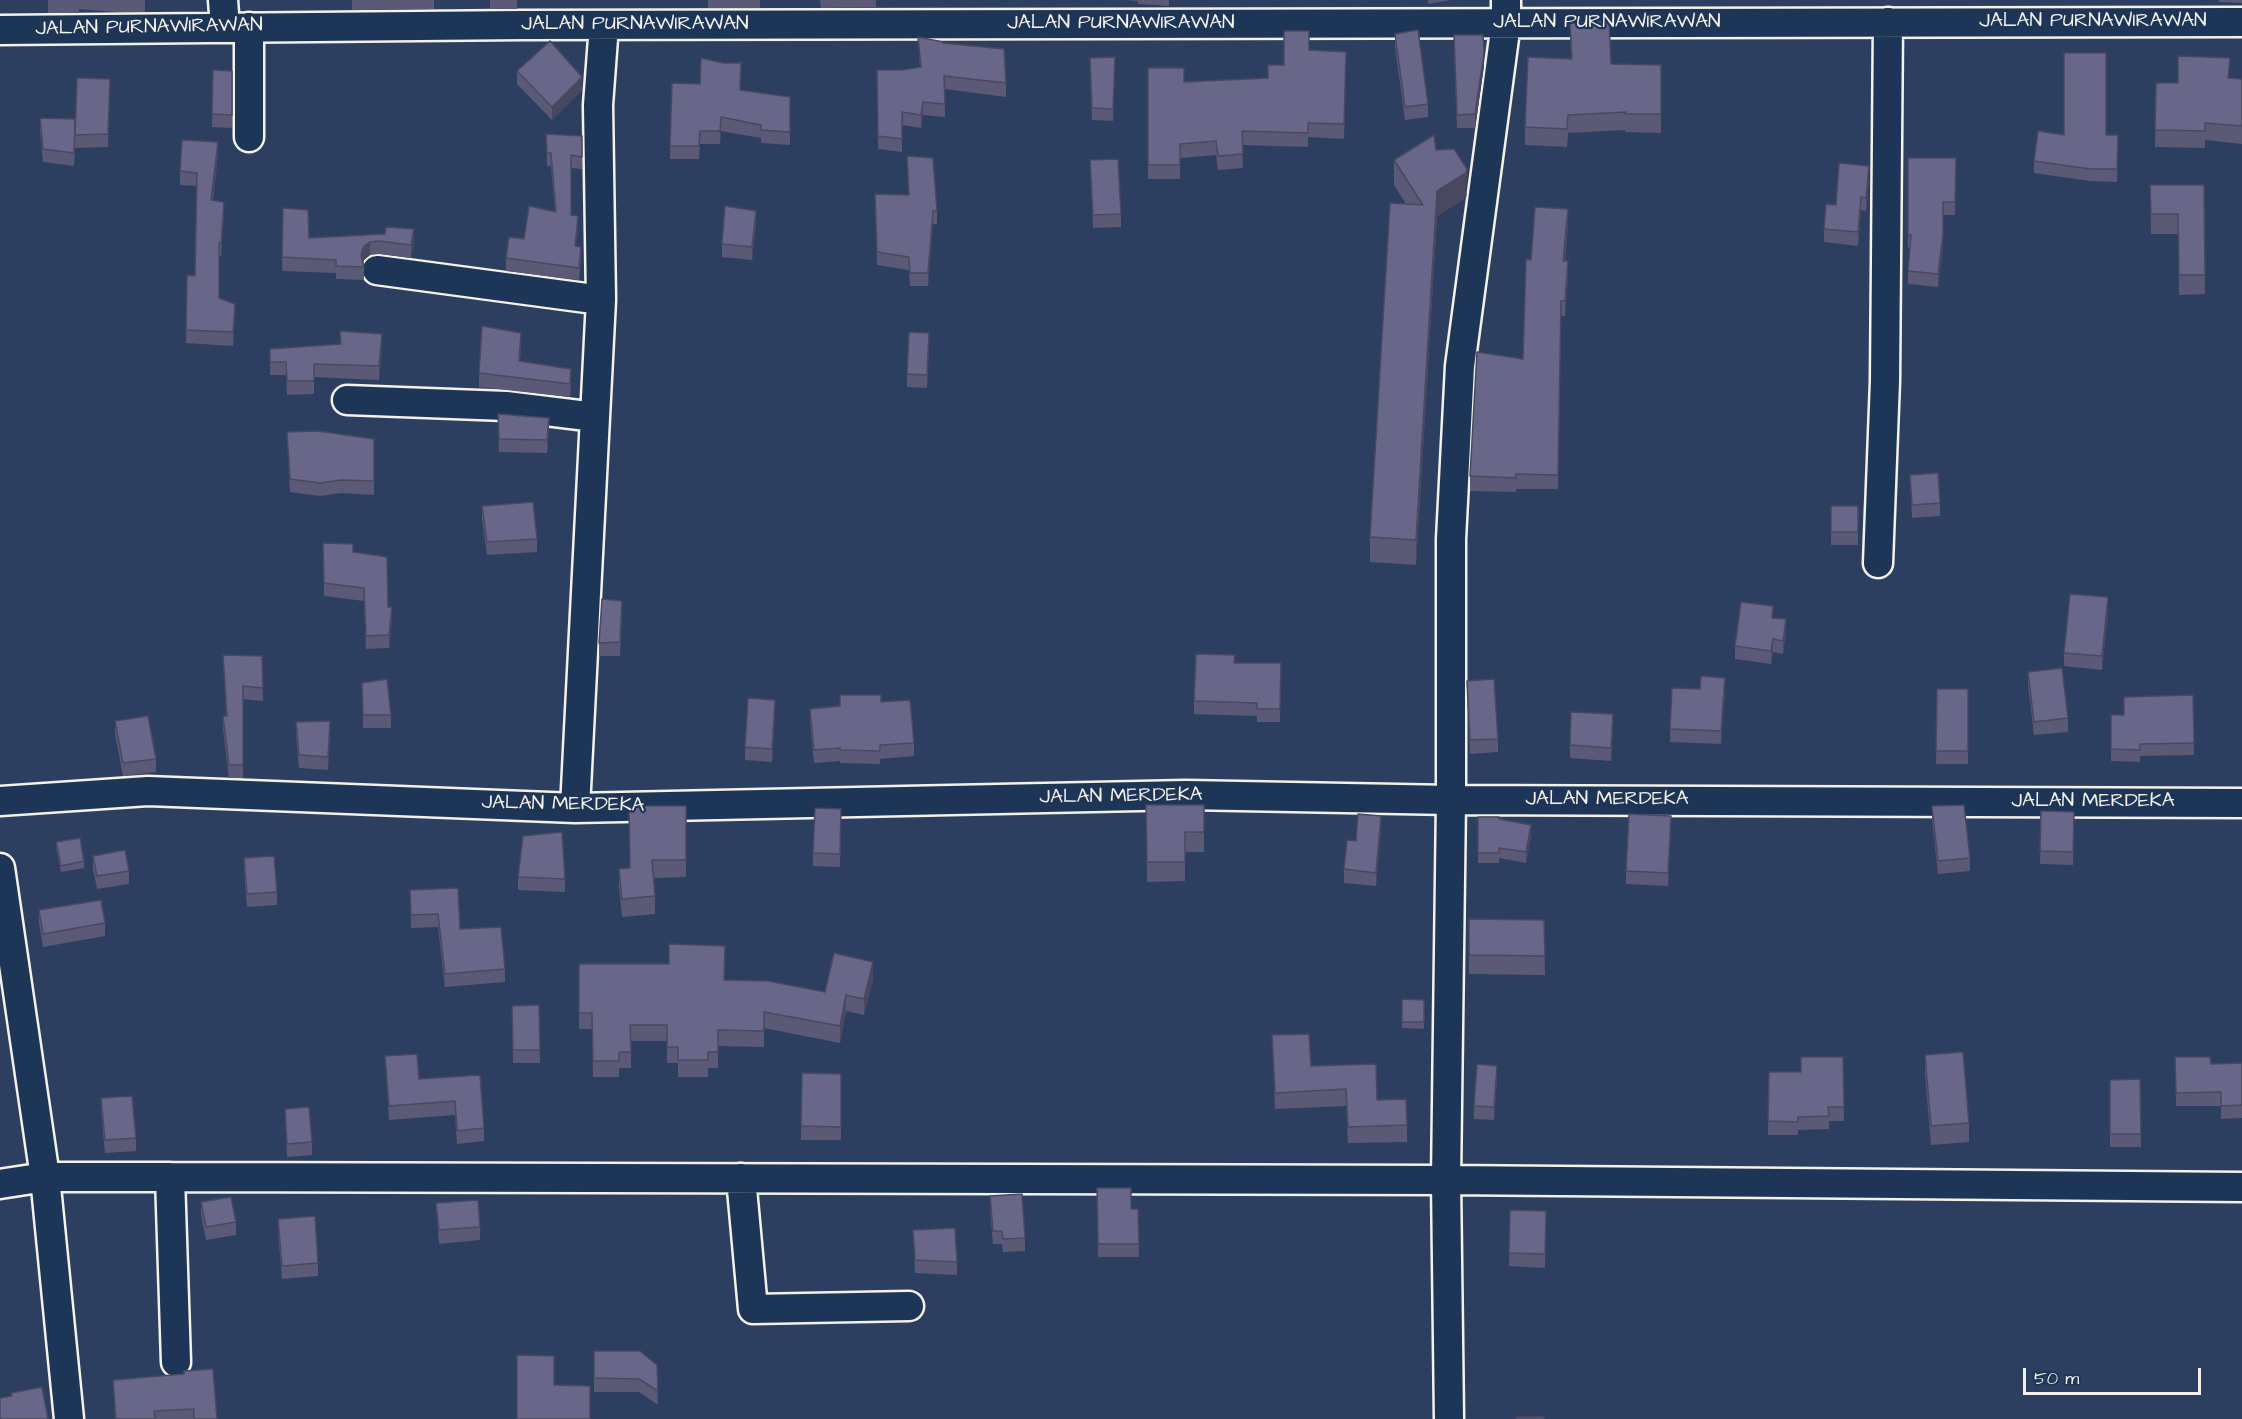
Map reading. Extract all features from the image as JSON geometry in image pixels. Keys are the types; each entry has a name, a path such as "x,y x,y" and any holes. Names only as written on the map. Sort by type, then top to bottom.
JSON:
{"street":[{"name":"JALAN PURNAWIRAWAN","path":"0,30 232,18 604,25 1506,11 1888,22 2242,22"},
{"path":"1449,1419 1446,1179 1451,800 1451,539 1460,366 1506,11"},
{"path":"232,18 249,137"},
{"path":"1878,563 1885,381 1888,22"},
{"path":"575,808 601,300 598,105 604,25"},
{"path":"377,270 601,300"},
{"path":"347,400 506,406 595,417"},
{"name":"JALAN MERDEKA","path":"0,801 148,791 575,808 1186,795 1451,800 2242,803"},
{"path":"0,868 45,1177 69,1419"},
{"path":"0,1184 45,1177 170,1177 1446,1179 2242,1187"},
{"path":"170,1177 176,1362"},
{"path":"741,1178 753,1309 909,1306"}],"building":[{"path":"1609,21 1611,64 1661,65 1661,114 1625,114 1626,112 1568,115 1567,129 1525,127 1528,57 1572,59 1570,23"},
{"path":"1418,30 1428,104 1405,107 1395,34"},
{"path":"1284,31 1309,31 1309,50 1346,52 1344,124 1308,123 1308,133 1242,131 1243,154 1218,156 1216,141 1180,144 1180,165 1148,165 1148,68 1184,68 1184,82 1268,78 1268,65 1284,65"},
{"path":"1454,35 1483,35 1484,53 1475,114 1457,115"},
{"path":"918,37 943,43 1004,49 1006,83 944,76 945,104 923,102 921,115 902,112 902,139 878,136 877,70 921,67"},
{"path":"550,41 582,77 552,107 517,71"},
{"path":"2064,53 2106,53 2106,135 2118,135 2117,169 2090,169 2034,161 2038,131 2064,135"},
{"path":"2178,56 2230,58 2228,78 2242,79 2242,126 2205,123 2205,131 2155,130 2156,83 2178,83"},
{"path":"1115,57 1113,109 1092,108 1090,58"},
{"path":"701,58 723,63 741,63 740,90 790,97 790,132 761,130 761,125 721,117 720,131 700,131 699,146 670,146 672,83 700,84"},
{"path":"213,70 232,71 232,115 212,114"},
{"path":"77,78 110,79 108,134 75,135"},
{"path":"40,118 75,119 74,153 43,149"},
{"path":"546,134 582,136 582,157 571,155 571,215 578,216 575,246 581,247 579,268 506,258 509,237 524,239 529,206 556,212 551,153 547,153"},
{"path":"1434,135 1436,150 1454,149 1467,169 1466,173 1437,191 1416,540 1370,537 1390,203 1423,205 1394,160"},
{"path":"182,140 218,142 211,200 224,202 221,243 219,243 219,298 235,304 233,332 186,330 187,275 195,276 197,173 180,171"},
{"path":"907,156 933,158 937,211 933,211 928,273 910,273 909,257 877,252 875,194 909,195"},
{"path":"1908,158 1956,158 1955,202 1943,202 1943,235 1938,274 1908,271 1911,235 1908,235"},
{"path":"1118,159 1121,214 1093,215 1090,160"},
{"path":"1839,163 1869,166 1866,198 1861,197 1858,232 1824,229 1826,204 1836,205"},
{"path":"2150,185 2204,185 2205,275 2179,275 2178,214 2151,214"},
{"path":"725,206 756,211 752,247 722,244"},
{"path":"1535,207 1568,209 1563,261 1568,261 1565,301 1561,301 1558,475 1516,474 1516,478 1470,476 1477,352 1523,359 1526,259 1531,260"},
{"path":"283,208 308,210 309,238 385,234 386,227 414,229 411,245 370,242 364,246 361,255 364,267 336,266 336,260 282,257"},
{"path":"482,326 521,333 519,361 571,369 570,384 479,373"},
{"path":"340,331 382,334 379,366 314,364 314,381 287,381 286,362 270,362 270,349 341,344"},
{"path":"909,332 929,333 927,375 907,374"},
{"path":"498,414 549,418 547,440 499,439"},
{"path":"318,431 374,439 374,481 341,480 320,483 290,479 287,432"},
{"path":"1938,473 1940,503 1912,505 1910,475"},
{"path":"533,502 537,539 487,542 482,506"},
{"path":"1831,506 1858,506 1858,532 1831,532"},
{"path":"323,543 353,544 353,552 387,557 388,607 392,607 389,635 366,636 364,588 324,583"},
{"path":"2070,594 2108,597 2102,656 2064,653"},
{"path":"602,599 622,601 620,642 599,643"},
{"path":"1741,602 1773,606 1772,618 1786,619 1783,641 1773,639 1771,651 1735,646"},
{"path":"1196,654 1235,655 1234,663 1281,663 1280,709 1257,709 1257,703 1194,701"},
{"path":"223,655 262,656 263,688 243,686 243,765 229,765 223,716 227,716"},
{"path":"2062,668 2068,718 2034,722 2028,672"},
{"path":"1701,676 1725,678 1721,731 1670,729 1672,688 1700,689"},
{"path":"387,679 391,715 363,715 362,683"},
{"path":"1494,679 1498,739 1470,740 1467,681"},
{"path":"1937,689 1968,689 1968,751 1936,751"},
{"path":"840,695 881,695 881,702 910,700 914,743 880,745 880,751 840,750 840,748 814,750 810,709 840,706"},
{"path":"2193,695 2194,743 2140,744 2140,750 2111,749 2111,715 2124,715 2124,697"},
{"path":"748,698 775,700 772,749 745,747"},
{"path":"1571,712 1613,714 1611,748 1570,745"},
{"path":"148,716 156,759 123,763 115,721"},
{"path":"330,721 328,757 299,755 296,722"},
{"path":"1146,805 1204,805 1204,832 1185,832 1185,862 1147,862"},
{"path":"1964,805 1970,858 1938,861 1932,806"},
{"path":"629,806 686,806 686,860 652,860 655,896 622,899 619,869 630,868"},
{"path":"815,808 841,809 840,854 813,853"},
{"path":"2041,811 2074,812 2073,852 2040,851"},
{"path":"1358,814 1381,816 1376,873 1344,869 1347,840 1356,841"},
{"path":"1629,814 1671,816 1668,873 1626,871"},
{"path":"1478,817 1499,817 1499,819 1531,825 1526,852 1499,848 1499,853 1478,853"},
{"path":"562,832 565,879 518,877 523,836"},
{"path":"80,838 84,861 61,866 56,842"},
{"path":"125,850 129,871 97,876 93,856"},
{"path":"274,856 277,892 247,894 244,858"},
{"path":"458,888 460,929 501,927 505,969 445,974 438,914 411,915 410,890"},
{"path":"101,900 105,923 43,934 39,910"},
{"path":"1469,919 1544,920 1545,956 1469,955"},
{"path":"669,944 725,946 724,980 768,981 825,992 834,953 873,962 864,999 846,995 840,1026 764,1012 764,1031 718,1030 718,1052 708,1052 708,1060 678,1060 678,1047 667,1047 667,1025 630,1025 631,1052 619,1052 619,1061 593,1061 592,1013 579,1013 579,964 669,964"},
{"path":"1402,999 1424,1000 1424,1022 1402,1022"},
{"path":"539,1005 540,1050 513,1050 512,1006"},
{"path":"1309,1034 1311,1066 1376,1064 1377,1100 1406,1099 1407,1125 1348,1127 1346,1089 1275,1093 1272,1035"},
{"path":"1963,1052 1969,1123 1931,1126 1925,1055"},
{"path":"417,1054 419,1079 480,1075 484,1128 457,1131 455,1101 389,1106 385,1056"},
{"path":"1801,1057 1843,1057 1844,1107 1828,1107 1829,1116 1798,1117 1798,1122 1768,1121 1769,1072 1801,1072"},
{"path":"2175,1057 2210,1057 2211,1064 2242,1063 2242,1105 2221,1106 2221,1092 2176,1093"},
{"path":"1477,1064 1497,1066 1494,1107 1474,1106"},
{"path":"802,1073 841,1074 841,1127 801,1126"},
{"path":"2140,1079 2141,1134 2110,1134 2110,1080"},
{"path":"132,1096 136,1138 105,1140 101,1098"},
{"path":"309,1107 312,1142 287,1144 285,1109"},
{"path":"1097,1188 1131,1188 1131,1209 1138,1209 1139,1244 1098,1244"},
{"path":"1022,1194 1025,1238 1003,1239 1002,1231 993,1231 990,1196"},
{"path":"231,1197 236,1222 206,1227 201,1202"},
{"path":"478,1200 480,1227 439,1230 436,1203"},
{"path":"1510,1210 1546,1211 1545,1254 1509,1253"},
{"path":"315,1216 318,1263 282,1266 278,1219"},
{"path":"955,1228 957,1262 915,1260 913,1230"},
{"path":"594,1351 640,1351 657,1365 658,1391 639,1379 594,1378"},
{"path":"517,1355 554,1356 554,1385 590,1386 590,1419 517,1419"},
{"path":"213,1369 217,1419 194,1419 194,1409 154,1411 155,1419 116,1419 113,1380"},
{"path":"42,1387 48,1419 0,1419 0,1398 12,1396 11,1393"},
{"path":"1516,1417 1544,1417 1544,1419 1516,1419"}]}
